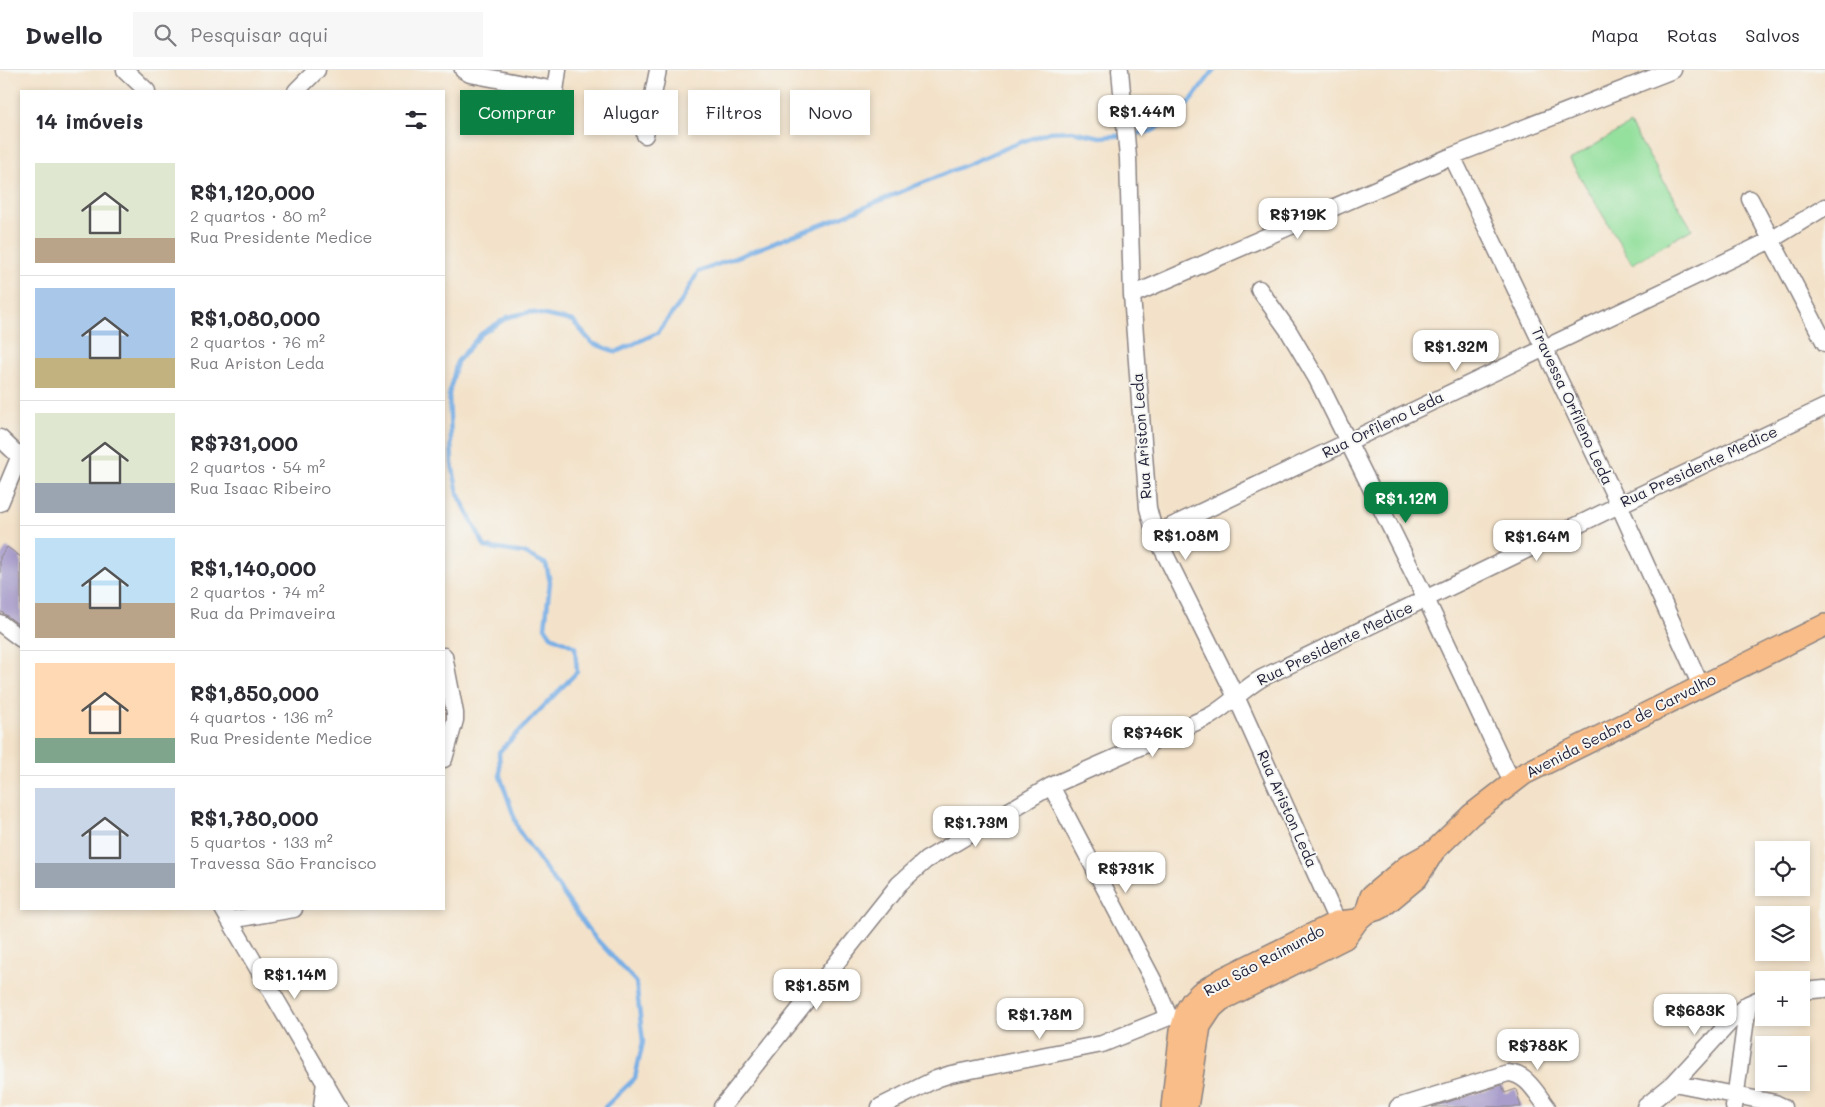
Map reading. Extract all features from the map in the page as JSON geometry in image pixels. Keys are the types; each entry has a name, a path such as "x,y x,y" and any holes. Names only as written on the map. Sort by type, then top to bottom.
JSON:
{"main road":[{"name":"Avenida Seabra de Carvalho","path":"1351,923 1381,908 1417,878 1434,851 1472,815 1512,782 1536,768 1825,625"},
{"name":"Rua São Raimundo","path":"1186,1016 1212,1008 1221,1000 1351,923"},
{"path":"1172,1107 1181,1030 1186,1016"},
{"path":"1186,1016 1187,1107"}],"street":[{"path":"124,70 146,90"},
{"path":"297,90 317,70"},
{"path":"463,70 470,74 555,90 558,70"},
{"path":"654,90 658,70"},
{"name":"Rua Ariston Leda","path":"1120,70 1128,158 1132,295 1148,508 1155,534 1351,923"},
{"path":"1132,295 1452,156 1673,70"},
{"name":"Travessa Orfileno Leda","path":"1452,156 1619,505 1701,686"},
{"path":"1750,199 1825,343"},
{"name":"Rua Orfileno Leda","path":"1155,534 1771,240 1825,207"},
{"path":"1259,290 1303,353 1426,599 1512,782"},
{"name":"Rua Presidente Medice","path":"722,1107 731,1093 894,890 911,871 934,854 1051,786 1210,716 1262,678 1825,407"},
{"path":"0,438 20,455 0,503"},
{"path":"0,623 20,638"},
{"path":"445,662 455,720 445,755"},
{"path":"880,1107 901,1103 936,1079 951,1074 1102,1044 1186,1016 1154,982 1051,786"},
{"path":"280,910 226,914 339,1107"},
{"path":"1810,990 1825,989"},
{"path":"1645,1107 1674,1083 1740,1011 1755,1001"},
{"path":"1735,1101 1748,1004"},
{"path":"1398,1107 1508,1073 1523,1078 1547,1107"},
{"path":"322,1107 325,1082"},
{"path":"1674,1083 1735,1101 1775,1103 1783,1107"}],"green space":[{"path":"1630,124 1692,229 1632,264 1570,160"}],"building":[{"path":"7,547 20,556 20,625 0,611 0,557"},
{"path":"1502,1085 1505,1093 1516,1089 1521,1107 1432,1107"}],"waterway":[{"path":"605,1107 635,1078 643,1042 636,982 590,932 519,831 500,776 499,752 577,672 575,647 551,636 545,627 550,582 546,564 524,553 485,547 458,494 452,464 449,394 457,362 481,334 508,317 530,312 573,321 592,343 616,352 657,333 681,302 698,272 836,219 1049,132 1072,131 1100,137 1152,131 1172,119 1189,103 1214,70"}]}
